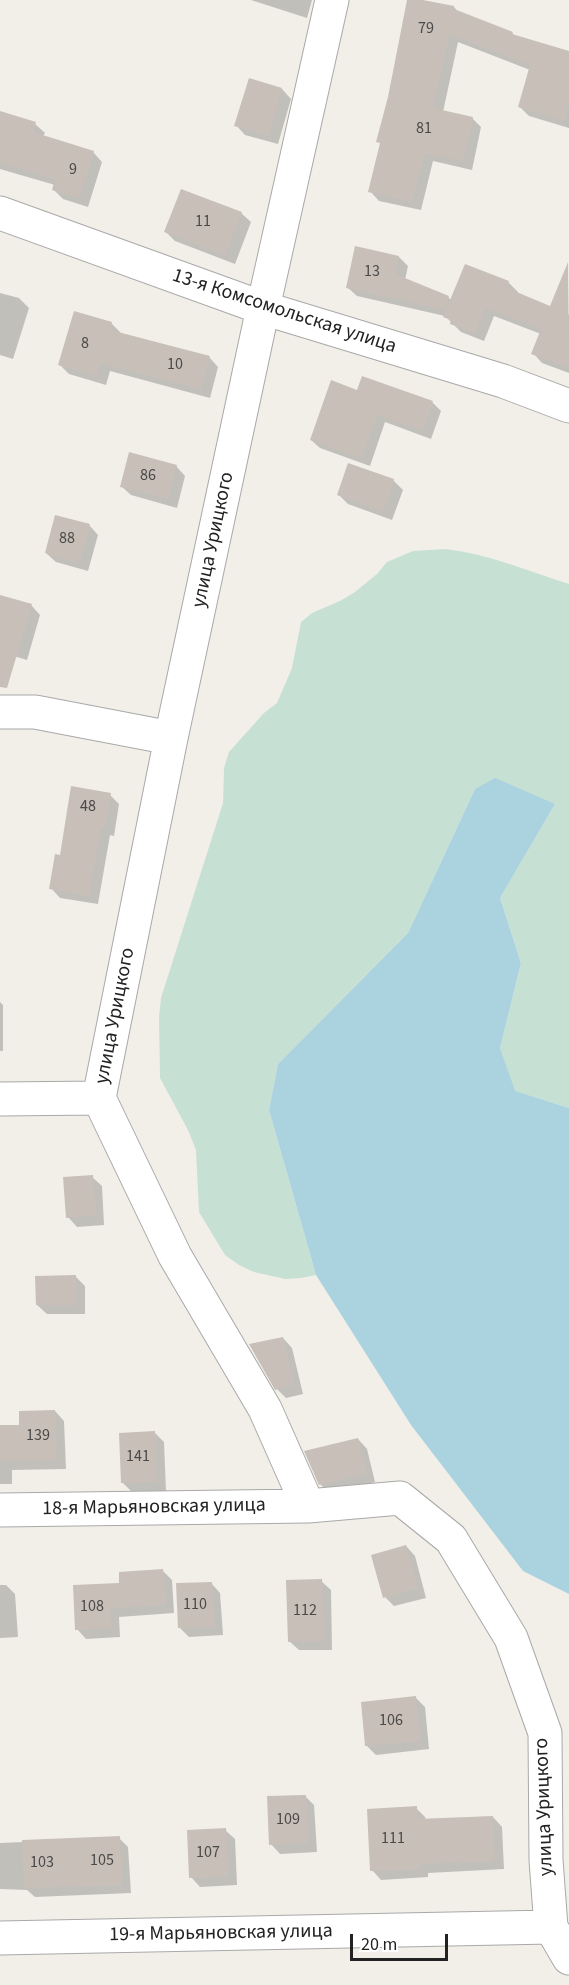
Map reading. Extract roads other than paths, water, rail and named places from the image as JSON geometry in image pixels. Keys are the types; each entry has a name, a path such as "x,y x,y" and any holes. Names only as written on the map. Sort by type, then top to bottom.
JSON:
{"street":[{"name":"улица Урицкого","path":"332,0 171,738 99,1098 176,1256 265,1409 308,1506 400,1498 451,1539 511,1638 545,1733 546,1860 551,1928 569,1958"},
{"name":"13-я Комсомольская улица","path":"0,213 263,308 503,381 569,406"},
{"path":"0,712 34,712 171,738"},
{"path":"0,1099 99,1098"},
{"name":"18-я Марьяновская улица","path":"0,1510 308,1506"},
{"name":"19-я Марьяновская улица","path":"0,1938 551,1928"}],"water":[{"path":"495,778 555,804 500,898 521,963 500,1048 515,1091 569,1108 569,1594 523,1571 411,1425 316,1275 269,1110 278,1064 408,933 475,789"}]}
